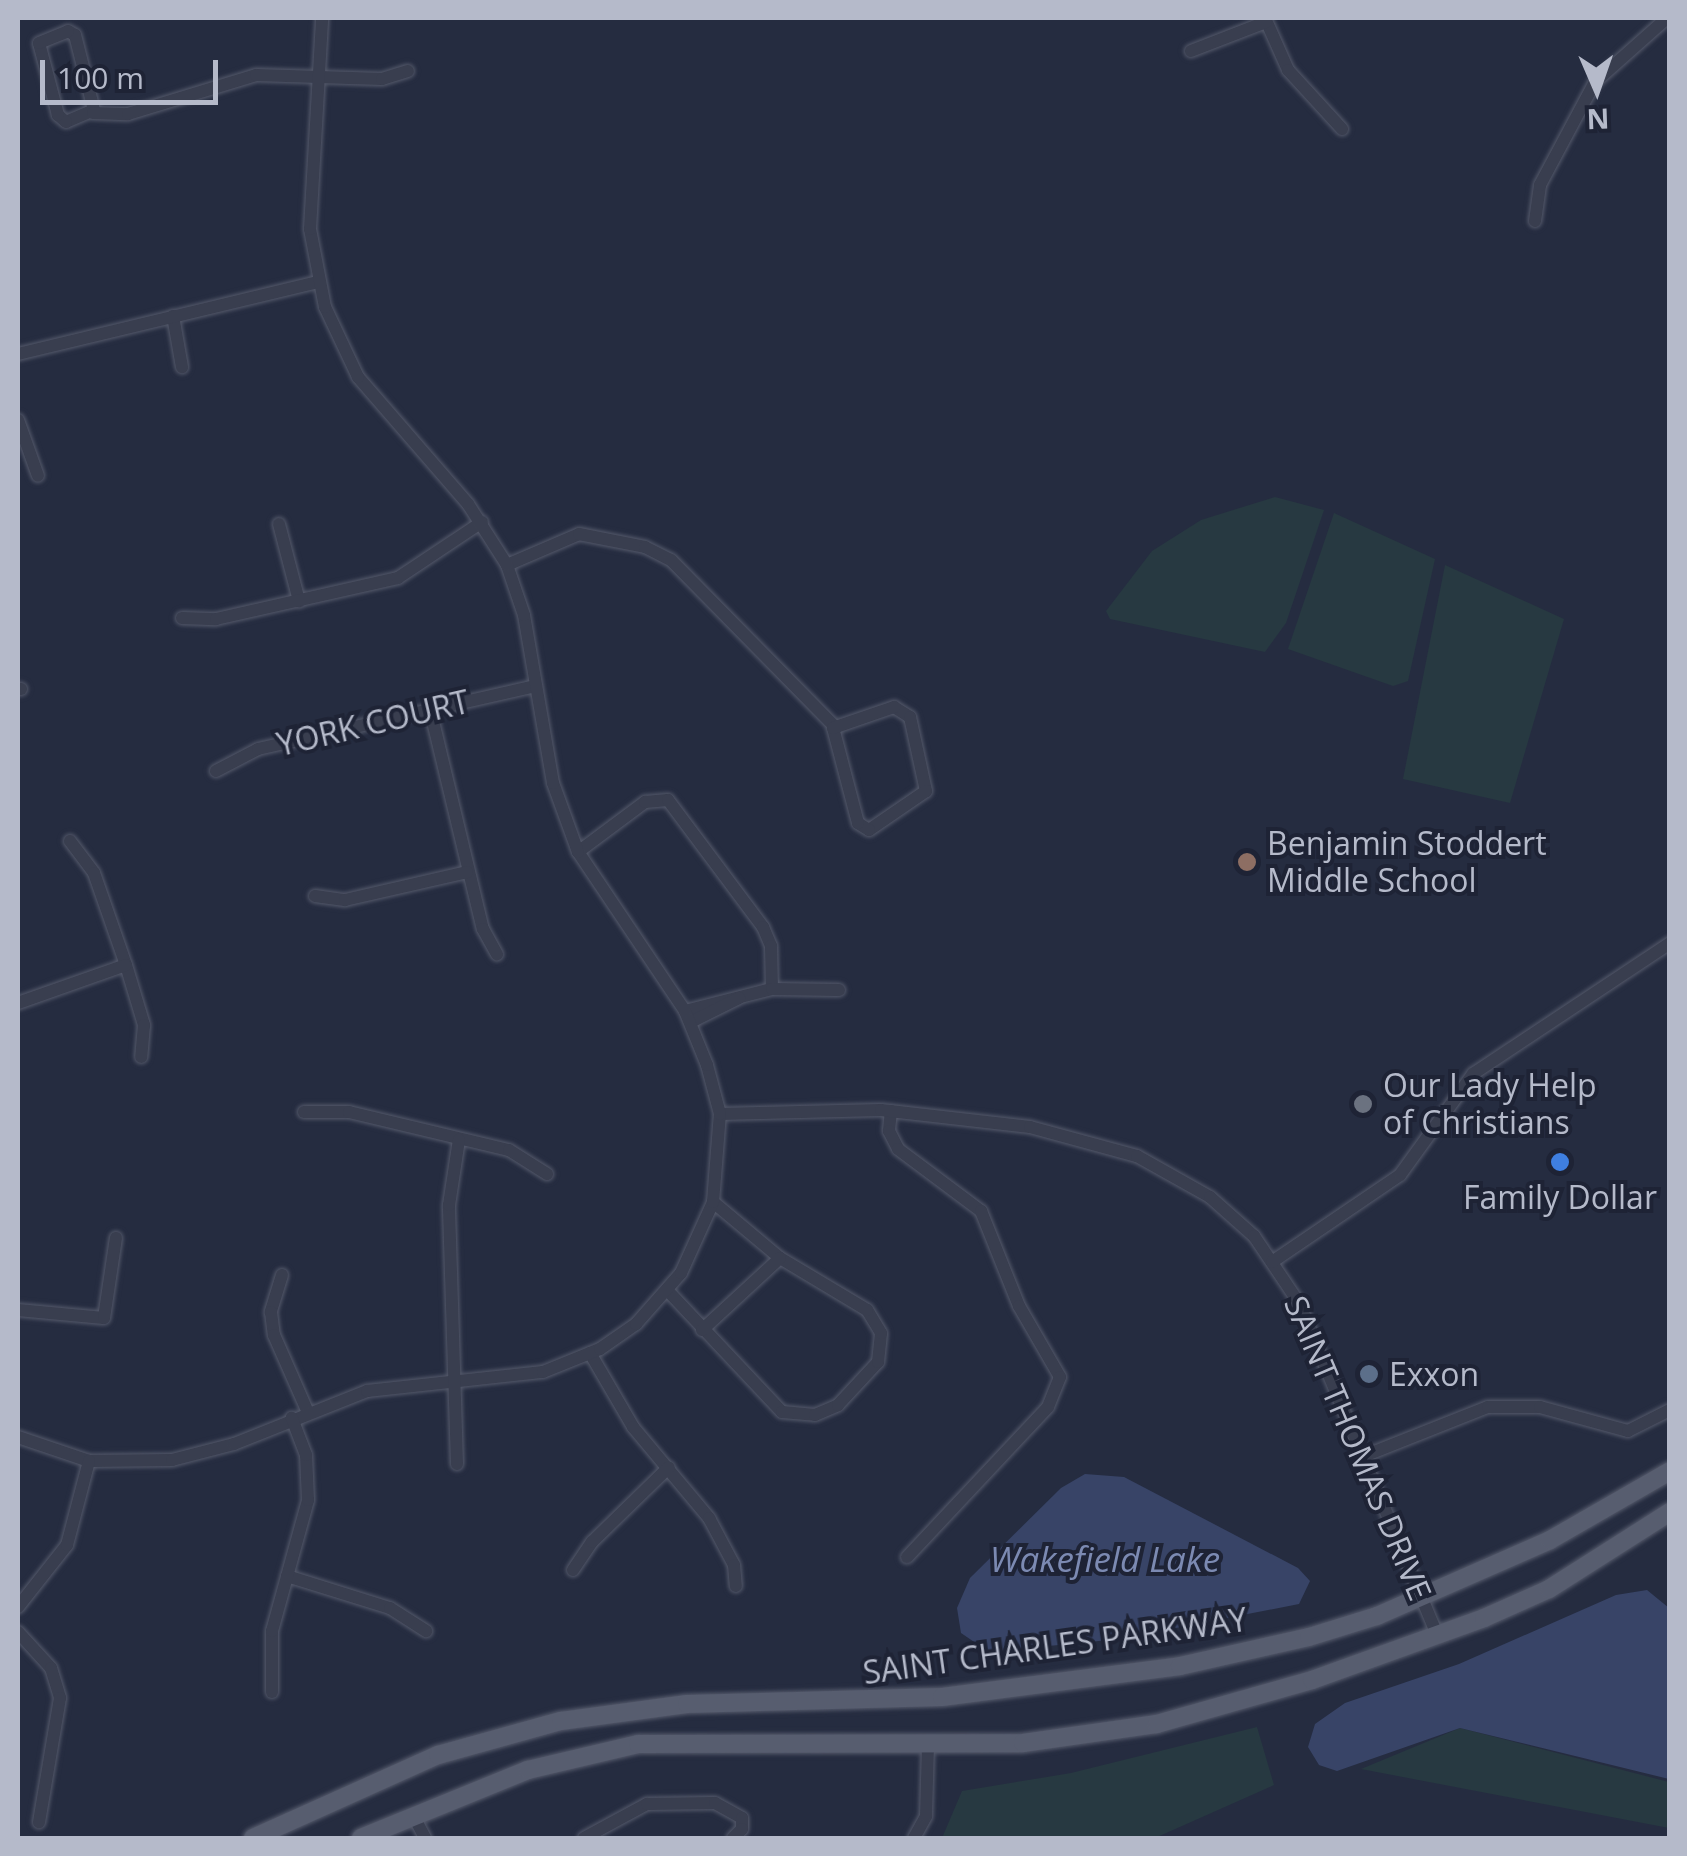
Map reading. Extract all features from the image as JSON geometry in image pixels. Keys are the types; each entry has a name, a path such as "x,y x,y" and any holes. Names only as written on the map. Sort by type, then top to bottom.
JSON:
{"main road":[{"name":"SAINT CHARLES PARKWAY","path":"253,1838 438,1755 561,1720 687,1704 942,1697 1180,1666 1309,1637 1422,1597 1599,1516 1670,1471"},
{"path":"361,1838 554,1762 638,1744 1023,1742 1157,1724 1294,1686 1437,1635 1549,1589 1670,1512"}],"street":[{"path":"18,1438 89,1460 194,1456 307,1410 384,1388 533,1375 616,1339 668,1291 713,1202 720,1114 688,1017 578,852 553,783 524,615 506,565 482,522 358,378 318,282 310,229 322,18"},
{"path":"1535,221 1540,186 1595,82 1667,18"},
{"path":"1190,51 1265,20 1300,85 1342,128"},
{"path":"93,113 75,36 44,36 39,47 58,118 128,114 256,75 382,79 408,70"},
{"path":"18,354 318,282"},
{"path":"173,316 182,367"},
{"path":"18,420 38,476"},
{"path":"182,618 216,619 412,572 482,522"},
{"path":"278,524 299,601"},
{"path":"506,565 579,534 645,546 671,560 834,725 862,827 875,830 923,797 926,782 904,709 834,725"},
{"name":"YORK COURT","path":"216,771 258,749 535,686"},
{"path":"430,709 467,872 497,954"},
{"path":"578,852 645,802 668,800 763,927 771,946 772,989"},
{"path":"70,841 94,872 126,966 142,1016 141,1057"},
{"path":"315,896 362,898 467,872"},
{"path":"1272,1262 1400,1175 1473,1074 1670,943"},
{"path":"18,1002 126,966"},
{"path":"688,1017 772,989 839,990"},
{"path":"304,1112 333,1109 521,1155 547,1174"},
{"path":"891,1111 889,1131 898,1149 976,1204 1025,1318 1057,1364 1060,1383 1048,1407 907,1557"},
{"name":"SAINT THOMAS DRIVE","path":"720,1114 891,1111 1083,1136 1137,1156 1210,1197 1272,1262 1299,1303 1437,1635"},
{"path":"457,1464 449,1205 458,1140"},
{"path":"668,1291 782,1412 824,1412 864,1383 883,1350 873,1316 780,1258 713,1202"},
{"path":"18,1310 104,1318 116,1238"},
{"path":"702,1330 780,1258"},
{"path":"282,1275 271,1312 274,1335 307,1410"},
{"path":"590,1353 626,1416 720,1536 736,1586"},
{"path":"1364,1456 1501,1405 1540,1406 1616,1430 1640,1428 1670,1410"},
{"path":"272,1692 272,1630 309,1488 292,1418"},
{"path":"18,1608 67,1545 89,1460"},
{"path":"573,1570 592,1542 668,1467"},
{"path":"286,1576 390,1608 426,1631"},
{"path":"18,1632 51,1668 60,1698 40,1822"},
{"path":"914,1838 926,1816 928,1745"},
{"path":"584,1838 648,1804 715,1802 742,1818 742,1830 732,1838"},
{"path":"413,1815 424,1838"}],"shaded area":[{"path":"1275,497 1324,510 1286,623 1265,652 1110,619 1106,611 1152,551 1201,520"},
{"path":"1334,513 1435,559 1408,681 1393,686 1288,649"},
{"path":"1445,565 1564,619 1510,803 1403,779"},
{"path":"1257,1727 1274,1785 1155,1838 942,1838 962,1791 1071,1773"},
{"path":"1460,1728 1669,1782 1669,1828 1361,1769"}],"water":[{"name":"Wakefield Lake","path":"1085,1474 1124,1477 1298,1568 1310,1581 1299,1604 1119,1639 989,1652 961,1633 957,1608 970,1578 1061,1488"},
{"path":"1647,1590 1669,1608 1669,1779 1460,1728 1337,1771 1319,1765 1308,1747 1315,1724 1345,1703 1459,1664 1616,1595"}],"place":[{"name":"Benjamin Stoddert Middle School","path":"1247,862"},
{"name":"Our Lady Help of Christians","path":"1363,1104"},
{"name":"Family Dollar","path":"1560,1162"},
{"name":"Exxon","path":"1369,1374"}]}
